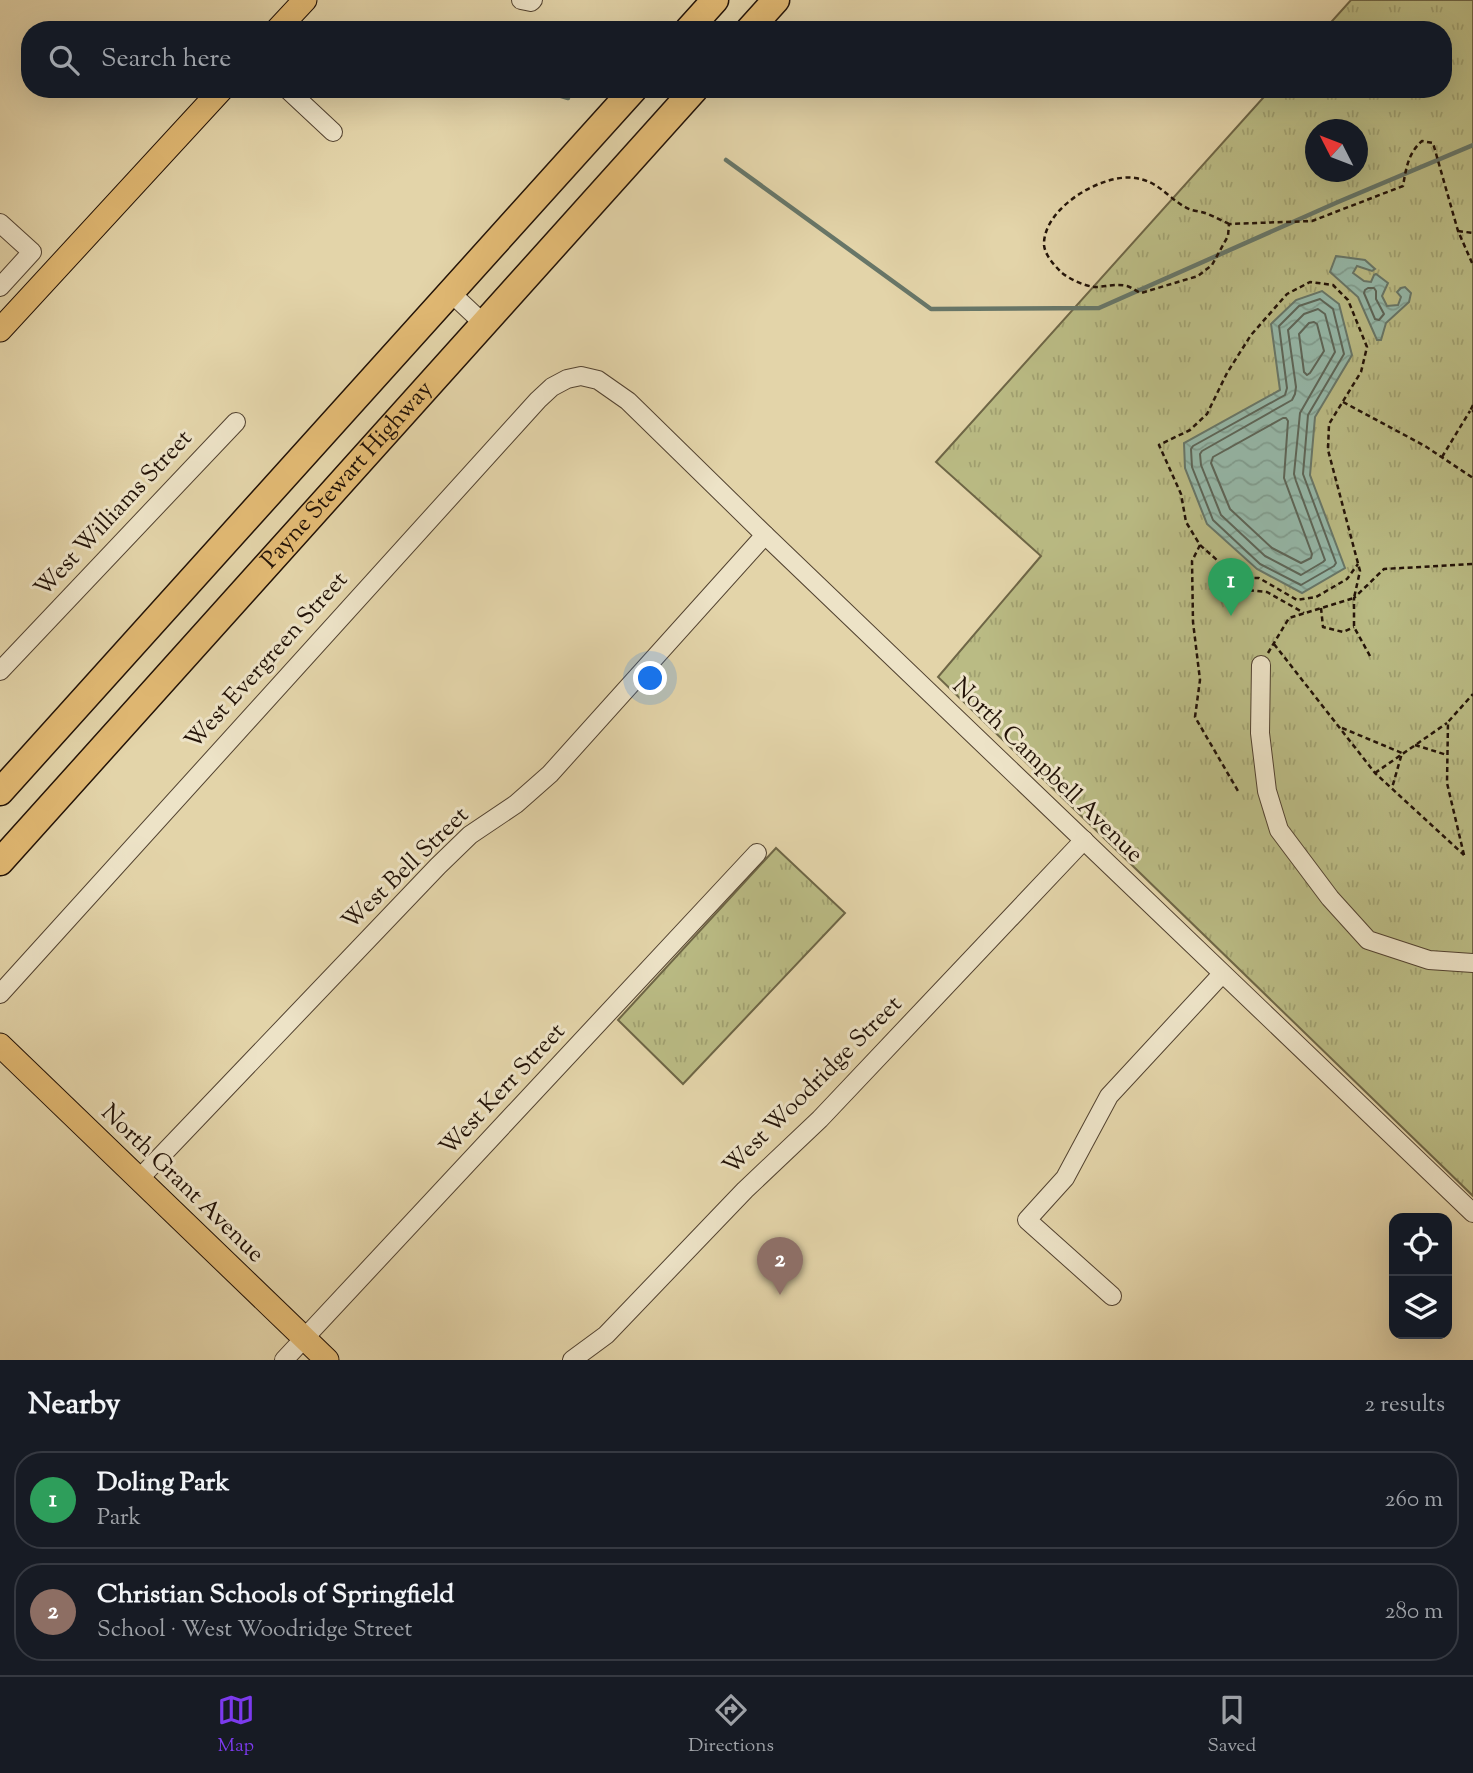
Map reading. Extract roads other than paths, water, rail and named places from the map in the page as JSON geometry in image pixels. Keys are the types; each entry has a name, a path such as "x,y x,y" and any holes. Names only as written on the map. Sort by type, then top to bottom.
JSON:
{"highway":[{"path":"696,21 715,0"},
{"path":"757,21 776,0"},
{"name":"Payne Stewart Highway","path":"0,792 627,98"},
{"name":"Payne Stewart Highway","path":"0,862 687,98"}],"main road":[{"path":"285,21 305,0"},
{"path":"0,330 214,98"},
{"name":"North Grant Avenue","path":"0,1045 327,1360"}],"street":[{"path":"522,0 533,0"},
{"path":"297,98 333,132"},
{"path":"0,223 32,253 0,285 23,305"},
{"path":"450,293 484,324"},
{"name":"North Campbell Avenue","path":"581,376 598,380 628,401 1473,1213"},
{"name":"West Evergreen Street","path":"0,994 538,400 552,387 567,379 581,376"},
{"name":"West Williams Street","path":"0,671 236,422"},
{"name":"West Bell Street","path":"139,1180 438,866 470,835 516,804 550,774 765,535"},
{"path":"1261,665 1260,733 1267,791 1279,831 1368,940 1429,960 1473,963"},
{"name":"West Woodridge Street","path":"572,1360 606,1335 745,1190 820,1119 1084,840"},
{"name":"West Kerr Street","path":"284,1360 757,853"},
{"path":"1112,1296 1027,1220 1065,1178 1109,1096 1222,974"}],"water":[{"path":"1336,256 1365,260 1375,269 1372,271 1357,266 1353,273 1364,281 1371,282 1376,274 1388,283 1382,296 1387,306 1398,305 1401,297 1397,292 1401,288 1405,287 1411,293 1409,302 1386,323 1381,340 1377,340 1358,297 1330,272"},
{"path":"1322,291 1339,304 1352,355 1315,417 1310,475 1345,568 1302,593 1257,569 1207,524 1185,468 1184,443 1280,390 1271,324 1296,300"}],"waterway":[{"path":"726,160 931,309 1099,308 1473,145"}],"place":[{"name":"Doling Park","path":"1231,616"},
{"name":"Christian Schools of Springfield","path":"780,1295"}]}
